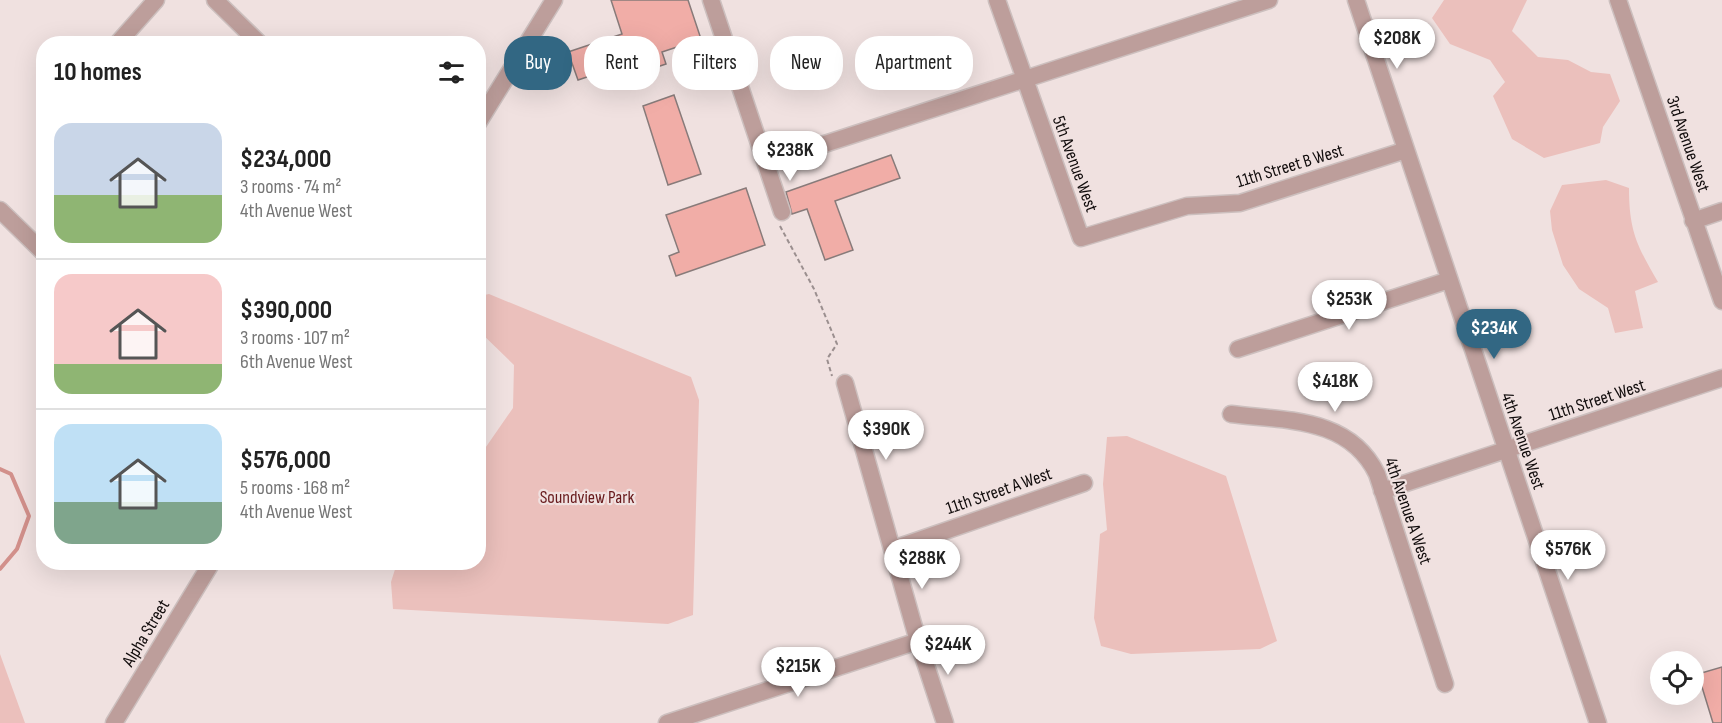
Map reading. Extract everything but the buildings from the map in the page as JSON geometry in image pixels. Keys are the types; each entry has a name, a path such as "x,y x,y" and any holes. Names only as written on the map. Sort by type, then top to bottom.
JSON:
{"street":[{"path":"124,36 156,0"},
{"path":"215,0 252,36"},
{"path":"711,0 782,212"},
{"name":"5th Avenue West","path":"997,0 1023,80 1081,238"},
{"path":"766,163 1269,0"},
{"name":"4th Avenue West","path":"1356,0 1598,723"},
{"name":"3rd Avenue West","path":"1618,0 1722,301"},
{"path":"486,109 547,3"},
{"name":"11th Street B West","path":"1081,238 1187,206 1240,203 1406,150"},
{"path":"0,210 36,245"},
{"path":"1693,221 1722,211"},
{"path":"1238,349 1449,279"},
{"name":"11th Street West","path":"1382,491 1722,378"},
{"path":"845,383 918,641 945,723"},
{"name":"4th Avenue A West","path":"1232,414 1313,425 1340,433 1369,457 1445,684"},
{"name":"11th Street A West","path":"893,549 1084,483"},
{"name":"Alpha Street","path":"114,723 207,570"},
{"path":"667,723 918,641"}],"path":[{"path":"782,212 778,223 814,289 837,344 826,359 835,385 845,383"}],"green space":[{"path":"1444,0 1527,0 1512,31 1538,57 1568,60 1591,72 1610,74 1620,101 1603,127 1600,143 1544,158 1512,139 1493,96 1505,82 1490,60 1450,44 1432,18"},
{"path":"1606,180 1629,188 1629,203 1636,238 1658,282 1635,291 1643,328 1615,333 1608,308 1579,289 1563,265 1552,230 1550,211 1562,185"},
{"name":"Soundview Park","path":"486,295 691,377 699,400 693,615 668,624 393,609 391,582 395,570 486,570 486,447 513,408 514,365 486,338"},
{"path":"1127,436 1226,476 1277,641 1260,649 1131,654 1101,646 1094,618 1100,534 1107,530 1103,484 1107,437"},
{"path":"0,654 25,723 0,723"}],"waterway":[{"path":"0,469 11,474 29,516 17,549 0,569"}]}
